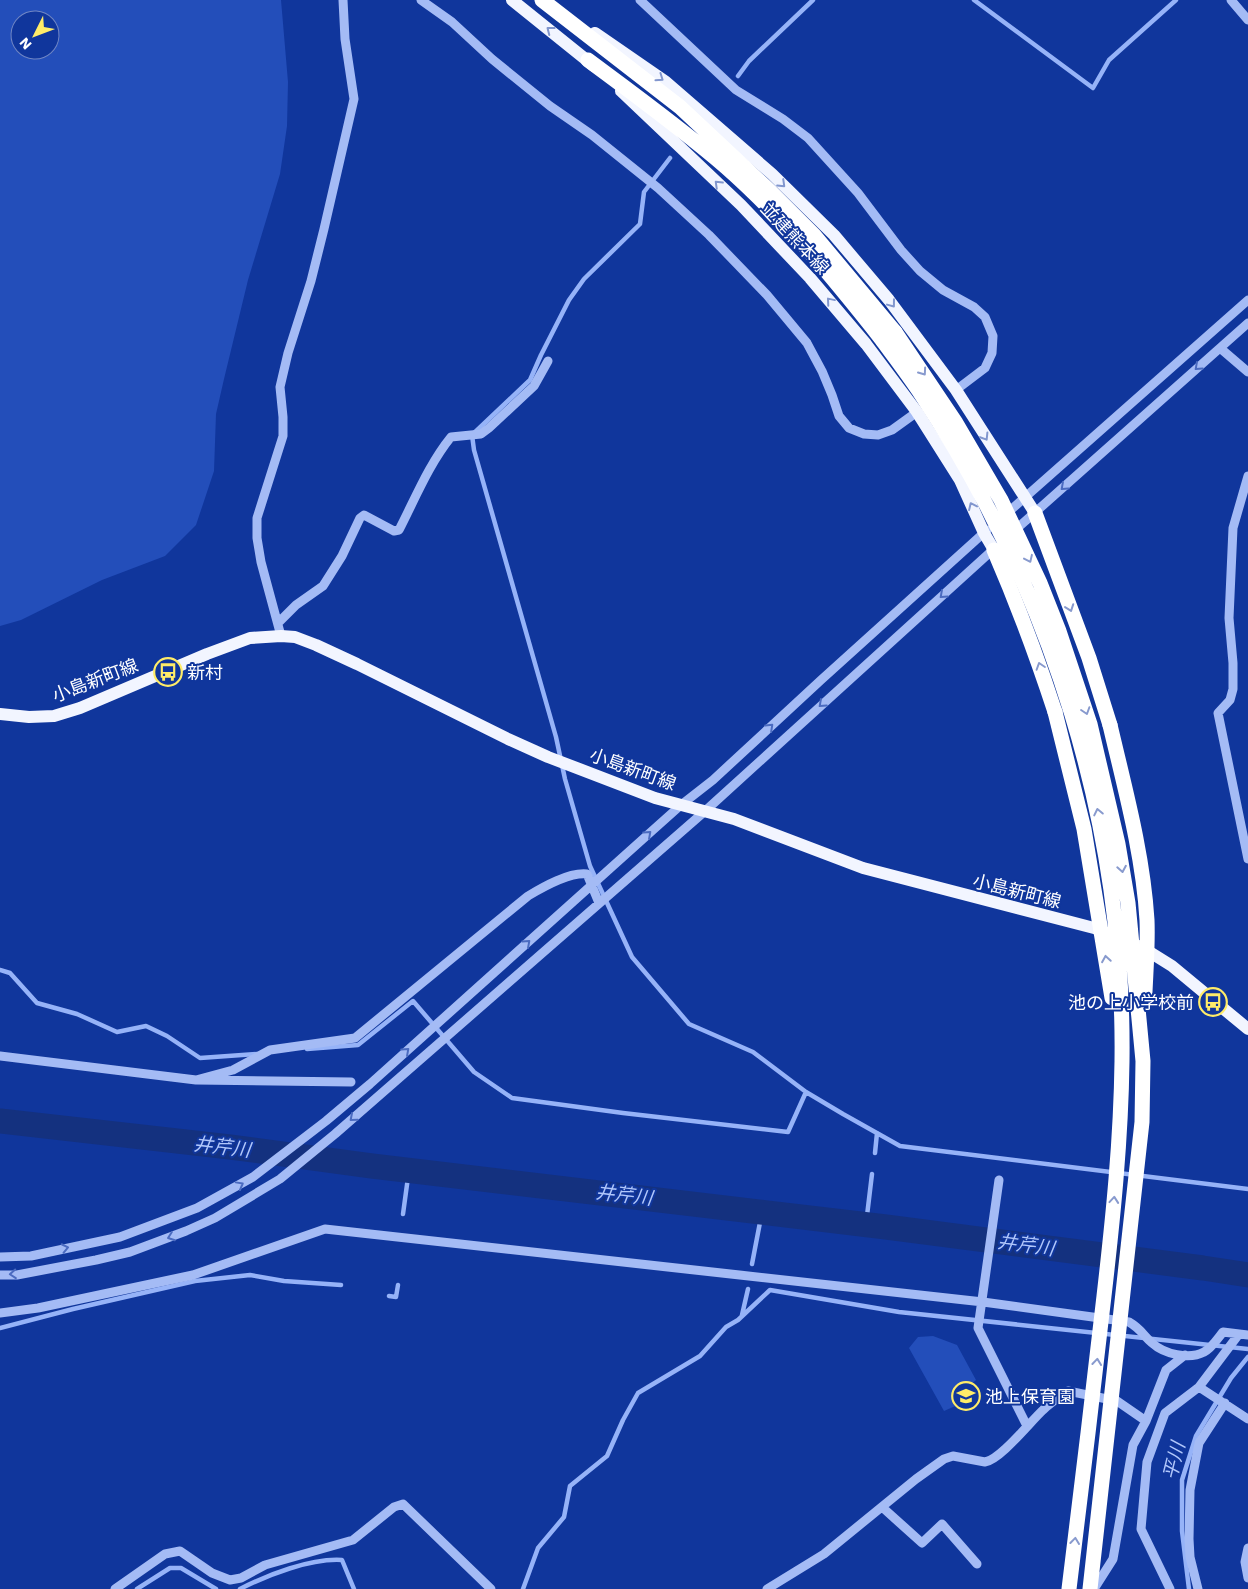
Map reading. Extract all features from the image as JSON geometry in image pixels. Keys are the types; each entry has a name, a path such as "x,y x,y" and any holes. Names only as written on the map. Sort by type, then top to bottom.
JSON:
{"highway":[{"path":"542,0 680,107 814,235 895,332 951,415 1001,500 1040,583 1074,673 1090,724 1118,844 1128,902 1144,1061"},
{"path":"588,60 663,116 726,168 762,201 841,288 883,341 920,393 987,506 1027,590 1060,676 1092,784 1105,847 1118,944 1122,1058 1121,1120 1112,1222 1069,1589"},
{"path":"1035,513 1089,658 1110,725 1127,794 1139,859 1147,921 1142,1122 1092,1589"},
{"path":"994,550 1038,659 1071,771 1084,829 1122,1058"}],"main road":[{"name":"並建熊本線","path":"512,0 588,60 741,205 810,278 866,344 917,412 960,480 984,533 994,550"},
{"name":"並建熊本線","path":"548,0 666,82 772,174 834,234 889,300 956,390 1035,513"},
{"name":"小島新町線","path":"0,714 29,717 54,716 80,708 250,638 280,630 316,645 508,739 655,798 734,819 863,868 1094,928 1140,946 1172,966 1248,1029"}],"street":[{"path":"280,630 261,562 257,538 257,518 283,436 280,387 288,353 311,280 354,99 345,39 343,0"},
{"path":"421,0 452,22 492,59 550,106 592,135 658,188 710,235 767,295 806,343 822,371 839,416 849,428 864,434 878,435 892,430 917,412"},
{"path":"640,0 736,90 783,119 808,138 858,193 901,250 920,271 943,290 974,307 985,318 993,336 992,353 985,368 956,390"},
{"path":"1231,0 1248,20"},
{"path":"0,1257 31,1256 120,1237 197,1208 253,1177 326,1121 370,1084 681,805 713,780 820,680 984,533 1248,300"},
{"path":"0,1275 17,1275 130,1252 186,1232 215,1218 280,1179 335,1134 704,812 1248,323"},
{"path":"1220,348 1248,372"},
{"path":"280,630 296,605 323,586 342,556 360,518 364,515 394,531 399,530 425,479 451,437 481,434 489,428 534,386 548,361"},
{"path":"1067,461 1078,474"},
{"path":"1248,476 1234,528 1229,618 1233,689 1230,700 1218,713 1248,859"},
{"path":"196,1080 233,1070 270,1050 355,1038 528,896 545,886 580,873 587,874 599,903"},
{"path":"0,1056 196,1080 352,1082"},
{"path":"999,1180 985,1290 978,1328 1027,1426"},
{"path":"0,1313 38,1308 193,1274 325,1229 1129,1322 1140,1329 1152,1343 1163,1351 1185,1355 1206,1352 1223,1332 1244,1335"},
{"path":"1170,1589 1141,1529 1147,1462 1165,1413 1202,1389 1218,1362 1244,1335"},
{"path":"1092,1589 1113,1559 1133,1445 1146,1421 1166,1370 1185,1355"},
{"path":"1202,1389 1248,1419"},
{"path":"767,1589 824,1554 916,1479 944,1459 953,1456 990,1462 1004,1451 1044,1409 1068,1391 1117,1401 1146,1421"},
{"path":"1198,1589 1190,1557 1190,1490 1199,1443 1223,1402"},
{"path":"115,1589 166,1554 180,1551 212,1573 230,1580 240,1578 265,1565 353,1540 394,1507 403,1504 491,1589"},
{"path":"882,1507 922,1543 942,1524 977,1564"},
{"path":"1248,1548 1244,1562 1248,1578"}],"shaded area":[{"path":"0,0 281,0 288,82 287,126 280,174 248,280 224,379 216,414 214,471 196,525 165,556 102,580 21,620 0,626"},
{"path":"933,1336 957,1345 976,1380 962,1392 960,1404 944,1411 909,1348 918,1337"}],"waterway":[{"path":"738,76 749,61 813,0"},
{"path":"974,0 1093,88 1109,60 1176,0"},
{"path":"670,158 644,192 640,224 584,279 569,300 530,380 472,435 474,450 556,737 565,779 590,866 632,957 689,1024 753,1052 806,1092 900,1146 1248,1189"},
{"path":"0,970 10,973 37,1003 77,1014 117,1032 146,1026 167,1036 200,1058 257,1054"},
{"path":"307,1049 358,1045 413,1001 474,1072 512,1098 788,1132 806,1092"},
{"name":"井芹川","path":"0,1121 230,1147 372,1166 886,1227 1248,1275"},
{"path":"875,1153 877,1133"},
{"path":"403,1214 409,1170"},
{"path":"866,1224 872,1174"},
{"path":"752,1264 762,1212"},
{"path":"0,1328 195,1281 250,1275 284,1281 341,1285"},
{"path":"389,1296 396,1297 398,1285"},
{"path":"742,1315 748,1289"},
{"path":"523,1589 538,1548 564,1517 570,1486 607,1456 623,1420 638,1393 700,1356 726,1327 738,1320 770,1290 899,1312 1248,1349"},
{"name":"平川","path":"1189,1589 1182,1531 1182,1480 1196,1436 1231,1378 1248,1357"},
{"path":"240,1589 290,1568 330,1560 342,1560 354,1589"},
{"path":"137,1589 170,1568 181,1568 216,1589"}],"place":[{"name":"新村","path":"168,672"},
{"name":"池の上小学校前","path":"1213,1002"},
{"name":"池上保育園","path":"966,1396"}]}
